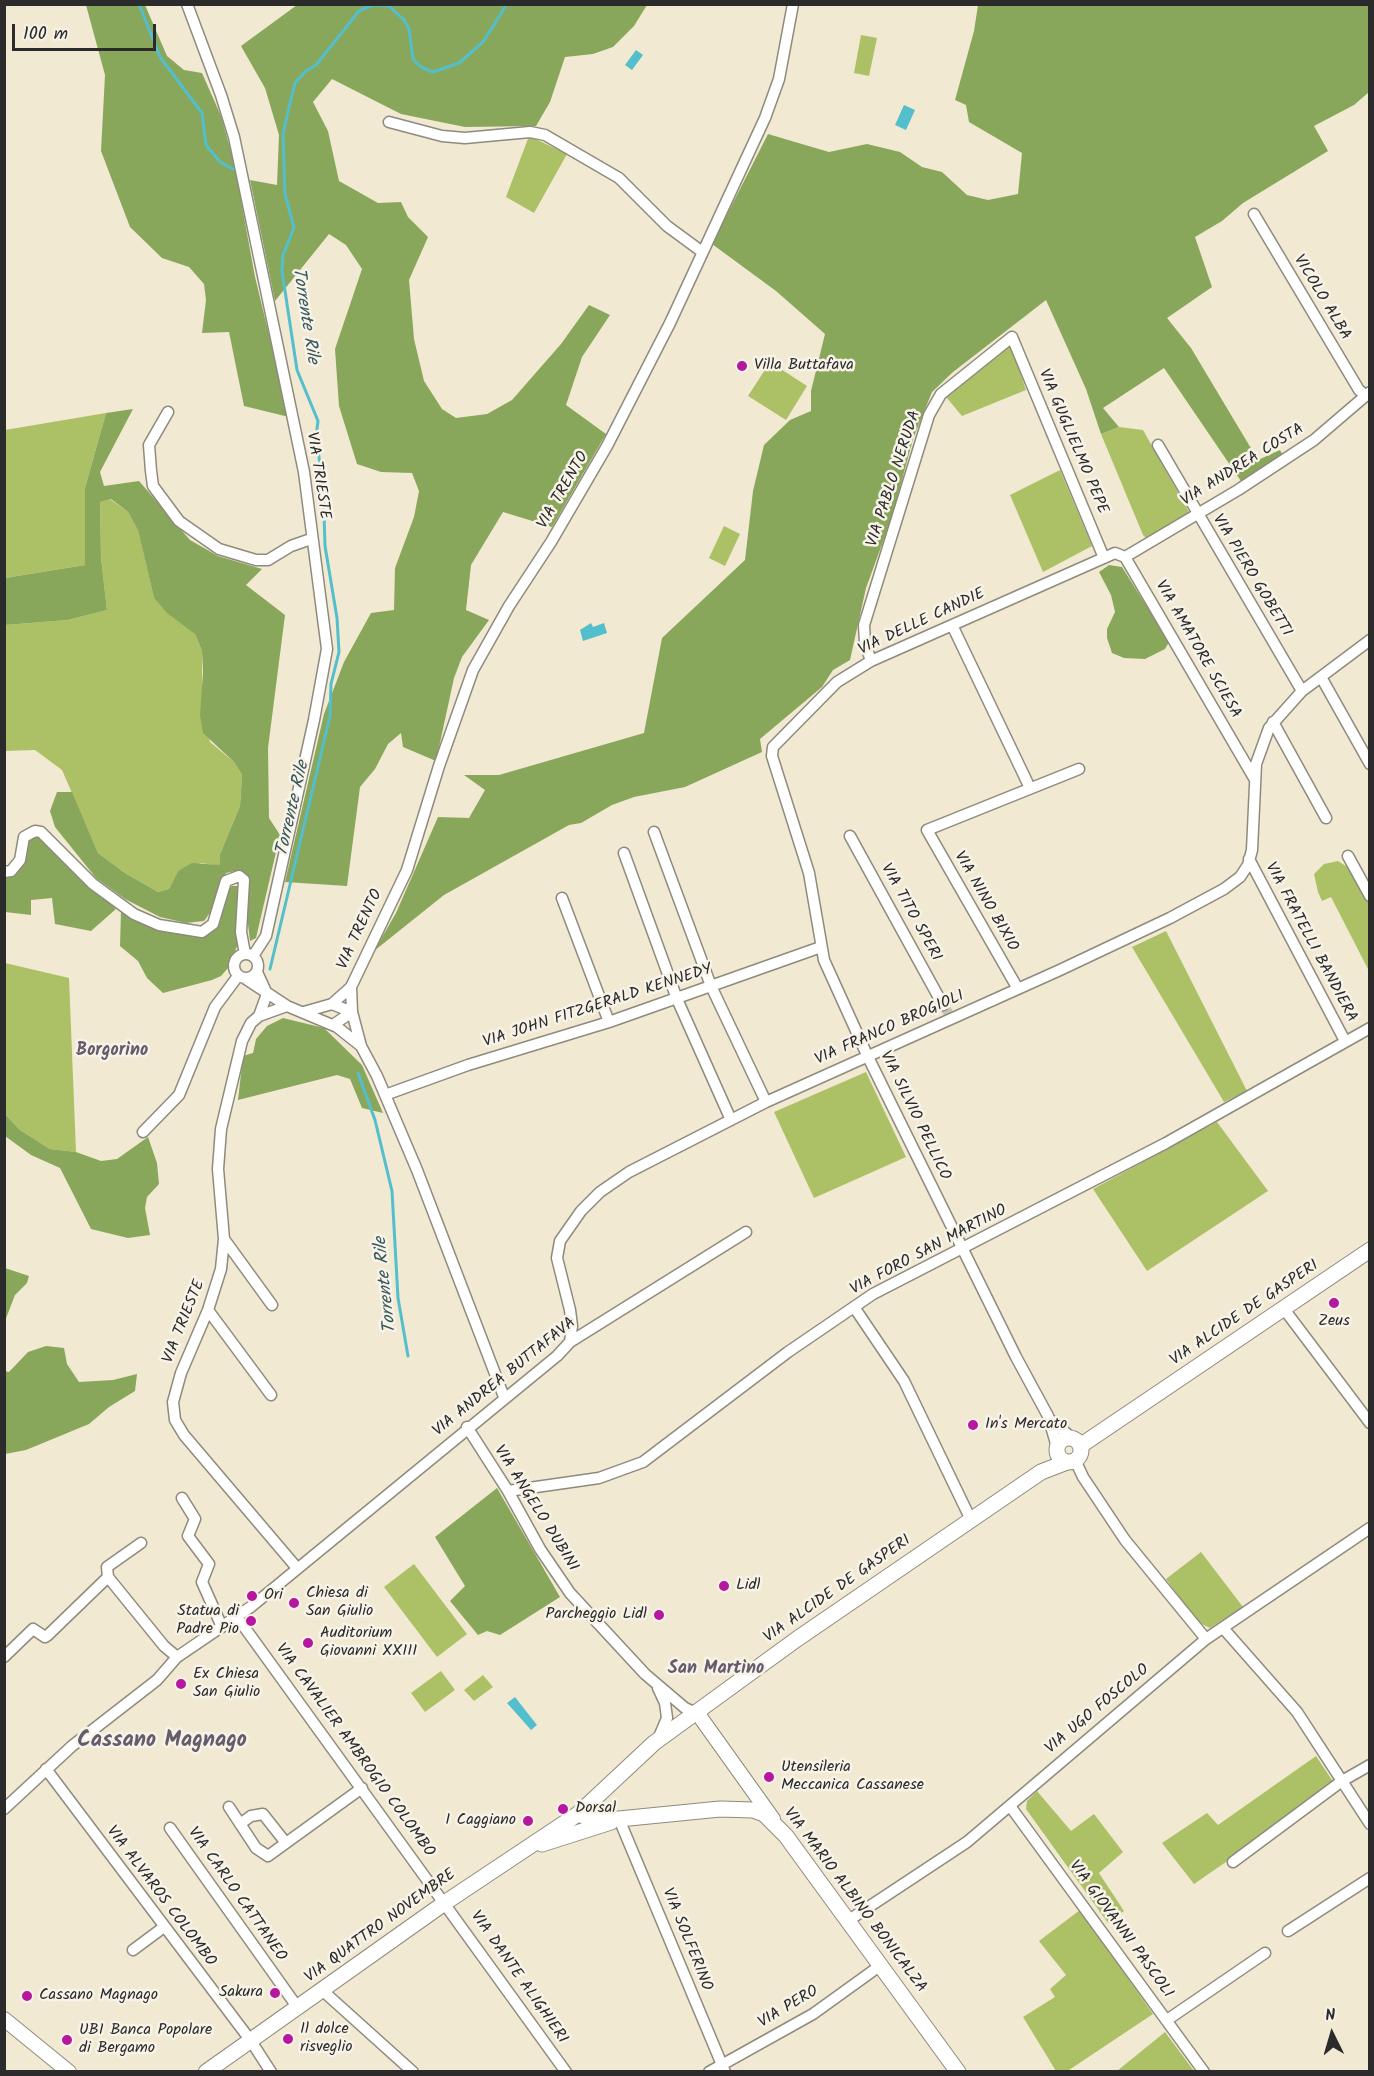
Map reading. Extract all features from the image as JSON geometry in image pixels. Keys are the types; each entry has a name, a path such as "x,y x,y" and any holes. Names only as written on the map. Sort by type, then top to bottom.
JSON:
{"main road":[{"name":"VIA ALCIDE DE GASPERI","path":"578,1814 654,1743 698,1714 797,1639 1041,1472 1068,1451 1370,1251"},
{"name":"VIA MARIO ALBINO BONICALZA","path":"578,1814 589,1818 619,1819 738,1809 764,1814 774,1821 849,1920 958,2072"},
{"name":"VIA QUATTRO NOVEMBRE","path":"206,2072 446,1902 578,1814"},
{"name":"VIA MARIO ALBINO BONICALZA","path":"512,1857 548,1842 619,1819"}],"street":[{"name":"VIA TRIESTE","path":"186,4 221,95 234,137 304,472 327,649 314,720 266,936 249,955"},
{"name":"VIA TRENTO","path":"304,1012 336,1002 351,987 407,870 439,766 473,670 509,606 551,542 607,446 670,323 701,251 774,97 793,4"},
{"path":"389,122 454,137 530,132 545,135 619,178 667,226 701,251"},
{"name":"VICOLO ALBA","path":"1254,214 1359,390 1368,394"},
{"name":"VIA GUGLIELMO PEPE","path":"1012,338 1104,558"},
{"name":"VIA PABLO NERUDA","path":"871,661 865,643 864,626 929,415 941,394 1012,338"},
{"name":"VIA ANDREA COSTA","path":"1125,557 1238,490 1314,440 1368,394"},
{"path":"168,412 149,445 151,471 153,486 179,521 219,549 256,560 268,560 291,546 311,539"},
{"name":"VIA PIERO GOBETTI","path":"1158,446 1302,691"},
{"path":"1104,558 1114,553 1125,557"},
{"name":"VIA AMATORE SCIESA","path":"1125,557 1254,778"},
{"name":"VIA DELLE CANDIE","path":"773,747 837,682 871,661 1104,558"},
{"path":"952,625 1030,788 1079,769"},
{"name":"VIA FRANCO BROGIOLI","path":"570,1342 572,1326 570,1310 557,1258 560,1241 568,1227 600,1192 629,1172 766,1102 867,1055 948,1012 1018,989 1170,918 1224,889 1239,877 1249,859 1253,830 1256,764 1261,745 1274,722 1302,691 1370,640"},
{"path":"1321,677 1370,764"},
{"path":"1274,722 1326,818"},
{"name":"VIA SILVIO PELLICO","path":"773,747 772,756 809,873 821,947 867,1055 963,1250 1068,1451"},
{"name":"VIA NINO BIXIO","path":"1018,989 927,830 1030,788"},
{"path":"4,872 11,871 20,860 24,837 35,831 41,832 93,884 134,914 159,925 201,932 213,924 226,881 239,876 244,880 241,932 249,955 258,963 257,972 267,994"},
{"path":"654,832 711,986 766,1102"},
{"name":"VIA TITO SPERI","path":"850,836 948,1012"},
{"path":"624,853 677,999 730,1120"},
{"path":"1348,856 1370,896"},
{"name":"VIA FRATELLI BANDIERA","path":"1249,859 1345,1041"},
{"path":"562,898 609,1022"},
{"name":"VIA JOHN FITZGERALD KENNEDY","path":"385,1095 468,1065 677,999 821,947"},
{"path":"249,955 237,957 233,964 242,977 267,994"},
{"path":"143,1132 179,1095 214,1007 242,977 257,972"},
{"name":"VIA TRENTO","path":"351,987 352,1012 361,1046 417,1170 504,1397"},
{"name":"VIA TRIESTE","path":"267,994 260,1016 251,1023 242,1041 221,1129 218,1176 224,1239 221,1269 208,1310 181,1373 173,1402 175,1420 225,1485 297,1568"},
{"name":"VIA TRENTO","path":"267,994 287,1006 333,1025 361,1046"},
{"path":"336,1002 352,1012 333,1025 332,1012 336,1002"},
{"path":"260,1016 287,1006"},
{"name":"VIA FORO SAN MARTINO","path":"508,1491 599,1478 643,1462 788,1352 873,1294 963,1250 1166,1143 1370,1028"},
{"name":"VIA ANDREA BUTTAFAVA","path":"4,1809 46,1769 157,1680 177,1657 237,1617 467,1427 557,1356 570,1342 746,1232"},
{"path":"224,1239 272,1305"},
{"path":"854,1306 904,1381 971,1520"},
{"path":"1284,1309 1370,1423"},
{"path":"208,1310 271,1395"},
{"name":"VIA SILVIO PELLICO","path":"1048,1416 1068,1451"},
{"name":"VIA ANGELO DUBINI","path":"467,1427 508,1491 540,1549 570,1593 655,1682 685,1708 698,1714"},
{"path":"1068,1451 1125,1540 1206,1639"},
{"path":"182,1498 195,1519 188,1536 208,1564 202,1582 222,1627"},
{"name":"VIA UGO FOSCOLO","path":"849,1920 967,1842 1077,1746 1206,1639 1370,1528"},
{"path":"141,1543 107,1567 108,1577 164,1646 177,1657"},
{"path":"4,1657 33,1629 45,1637 48,1635 108,1577"},
{"name":"VIA CAVALIER AMBROGIO COLOMBO","path":"237,1617 446,1902"},
{"path":"1223,1628 1297,1712 1370,1824"},
{"name":"VIA ANGELO DUBINI","path":"655,1682 665,1703 682,1724"},
{"path":"654,1743 666,1725 665,1703"},
{"path":"698,1714 774,1821"},
{"path":"1233,1862 1335,1789 1342,1781 1370,1765"},
{"name":"VIA ALVAROS COLOMBO","path":"46,1769 251,2041 271,2072"},
{"path":"229,1807 261,1854 268,1856 362,1788"},
{"name":"VIA GIOVANNI PASCOLI","path":"1010,1806 1204,2072"},
{"path":"240,1824 251,1816 263,1814 286,1843"},
{"name":"VIA SOLFERINO","path":"619,1819 631,1843 723,2068"},
{"name":"VIA CARLO CATTANEO","path":"170,1828 298,2008"},
{"path":"1288,1931 1370,1878"},
{"name":"VIA DANTE ALIGHIERI","path":"446,1902 566,2072"},
{"path":"133,1950 164,1927"},
{"path":"1167,2020 1265,1953"},
{"name":"VIA PERO","path":"709,2072 723,2068 813,2014 881,1965"},
{"path":"323,1991 414,2072"},
{"path":"4,2019 67,2070"}],"green space":[{"path":"86,5 145,5 167,56 184,70 202,73 221,116 234,162 255,277 289,417 244,406 229,332 202,333 206,300 204,284 189,267 162,258 130,227 101,151 105,75"},
{"path":"297,5 647,5 634,26 613,47 593,54 565,57 550,102 536,126 465,127 401,114 332,79 313,102 328,131 339,181 378,203 401,202 408,217 428,237 409,280 414,339 424,381 442,409 456,418 487,414 512,400 561,344 589,305 610,315 582,357 566,405 606,434 552,527 503,512 471,565 466,610 489,620 462,657 454,678 436,761 403,747 401,733 388,744 375,769 360,787 347,886 285,882 324,714 344,662 371,613 394,610 395,568 414,517 419,491 412,473 381,472 357,464 339,406 335,349 362,269 346,245 329,234 275,301 250,180 277,185 279,135 265,88 241,46"},
{"path":"978,5 1369,5 1369,92 1354,105 1314,126 1328,151 1243,203 1222,221 1195,237 1212,287 1167,318 1191,348 1258,460 1280,450 1288,464 1243,484 1164,368 1103,408 1119,427 1101,434 1086,389 1046,300 953,372 932,392 913,439 892,517 866,588 850,660 833,670 822,687 760,739 762,752 685,787 634,797 612,805 581,823 569,825 444,895 374,951 396,913 438,817 469,818 485,790 464,775 499,775 644,733 662,638 745,560 753,491 764,445 790,420 811,411 811,391 825,334 776,291 712,244 768,134 829,152 867,144 900,152 922,167 942,172 967,195 988,200 1018,194 1022,153 969,122 966,105 955,100 974,31"},
{"path":"861,35 877,38 869,76 854,73"},
{"path":"529,136 567,154 534,213 506,197"},
{"path":"1011,345 1026,390 962,416 946,397"},
{"path":"770,362 807,386 786,420 748,396"},
{"path":"133,409 100,472 104,486 139,481 190,540 218,556 262,569 246,585 285,615 268,748 269,818 280,835 256,938 250,941 242,873 235,871 226,873 212,910 204,921 186,923 160,917 125,899 96,878 55,827 50,811 57,792 72,792 98,853 125,873 158,892 169,889 178,871 192,863 220,865 220,854 240,806 242,775 234,762 203,733 200,715 202,651 195,634 167,613 154,598 138,530 128,512 111,499 100,502 101,558 107,610 68,620 5,625 5,578 85,565 85,488 106,413"},
{"path":"106,413 85,488 85,565 5,578 5,430"},
{"path":"1119,427 1143,430 1189,512 1149,541 1143,535 1101,434"},
{"path":"1060,470 1092,546 1043,572 1010,495"},
{"path":"110,499 128,512 138,529 154,598 195,634 202,651 202,693 210,742 234,762 242,775 240,806 220,854 220,866 201,863 178,871 169,889 158,892 125,873 98,853 62,770 35,750 5,751 4,625 68,620 107,610 101,558 100,502"},
{"path":"724,526 740,534 725,566 709,558"},
{"path":"1109,565 1122,567 1169,642 1165,649 1145,659 1124,658 1112,653 1107,638 1107,629 1115,612 1111,595 1099,572"},
{"path":"39,834 116,909 91,931 55,924 52,898 31,900 31,915 5,912 5,875 28,839"},
{"path":"1338,861 1352,870 1369,903 1369,971 1331,897 1322,901 1318,892 1314,874 1324,864"},
{"path":"232,886 237,886 239,890 238,944 228,968 221,976 212,980 163,993 147,978 138,961 120,946 121,911 148,927 183,934 205,934 220,922 226,893"},
{"path":"1166,931 1247,1091 1224,1102 1132,947"},
{"path":"5,963 69,978 76,1152 50,1149 20,1130 5,1114"},
{"path":"283,1018 324,1028 362,1065 383,1113 362,1108 350,1079 337,1075 238,1100 243,1056 253,1053 256,1039 267,1026"},
{"path":"866,1072 906,1157 814,1198 774,1112"},
{"path":"5,1114 20,1130 50,1149 76,1152 101,1161 117,1159 148,1137 157,1163 159,1184 147,1197 145,1208 150,1235 128,1238 91,1229 60,1168 31,1155 5,1136"},
{"path":"1217,1122 1268,1191 1147,1271 1093,1189"},
{"path":"5,1268 29,1276 27,1283 15,1295 5,1321"},
{"path":"46,1346 64,1348 67,1364 79,1382 113,1380 137,1374 135,1391 109,1407 89,1424 26,1450 5,1454 5,1371 9,1372 28,1352"},
{"path":"497,1488 560,1597 500,1635 487,1631 478,1635 450,1601 465,1586 435,1537"},
{"path":"1201,1552 1243,1607 1210,1628 1198,1622 1166,1579"},
{"path":"414,1564 467,1634 437,1657 384,1587"},
{"path":"441,1671 455,1690 425,1712 411,1693"},
{"path":"483,1675 493,1687 474,1701 464,1690"},
{"path":"1316,1756 1336,1786 1194,1884 1162,1843 1207,1813 1218,1825"},
{"path":"1037,1791 1071,1831 1094,1814 1123,1852 1099,1873 1124,1911 1108,1923 1026,1809 1027,1801"},
{"path":"1080,1910 1153,2014 1066,2072 1056,2071 1023,2017 1055,1997 1050,1989 1066,1975 1039,1941"},
{"path":"1165,2032 1194,2071 1117,2071"}],"water":[{"path":"636,50 643,55 632,70 625,65"},
{"path":"904,105 915,110 906,130 895,125"},
{"path":"591,623 593,627 604,623 607,633 583,641 580,630"},
{"path":"515,1697 537,1725 531,1730 507,1703"}],"waterway":[{"path":"139,4 160,57 202,113 206,145 220,162 235,170"},
{"name":"Torrente Rile","path":"270,969 330,716 331,684 339,652 337,618 325,546 323,484 316,437 318,421 297,370 282,271 283,255 294,228 285,194 283,134 290,103 295,83 306,71 316,65 359,11 373,5 389,6 404,20 409,29 413,59 421,67 433,72 459,63 483,42 507,4"},
{"name":"Torrente Rile","path":"358,1073 375,1120 392,1191 398,1298 408,1356"}],"tunnel":[{"path":"943,1005 949,1014"}],"place":[{"name":"Villa Buttafava","path":"742,366"},
{"name":"Zeus","path":"1334,1303"},
{"name":"In's Mercato","path":"973,1425"},
{"name":"Lidl","path":"724,1586"},
{"name":"Ori","path":"252,1596"},
{"name":"Chiesa di San Giulio","path":"294,1603"},
{"name":"Parcheggio Lidl","path":"659,1615"},
{"name":"Statua di Padre Pio","path":"251,1621"},
{"name":"Auditorium Giovanni XXIII","path":"308,1643"},
{"name":"Ex Chiesa San Giulio","path":"181,1684"},
{"name":"Utensileria Meccanica Cassanese","path":"769,1777"},
{"name":"Dorsal","path":"563,1809"},
{"name":"I Caggiano","path":"528,1821"},
{"name":"Sakura","path":"275,1993"},
{"name":"Cassano Magnago","path":"27,1996"},
{"name":"Il dolce risveglio","path":"288,2039"},
{"name":"UBI Banca Popolare di Bergamo","path":"67,2040"}],"district":[{"name":"Borgorino","path":"112,1052"},
{"name":"San Martino","path":"716,1670"},
{"name":"Cassano Magnago","path":"162,1742"}]}
